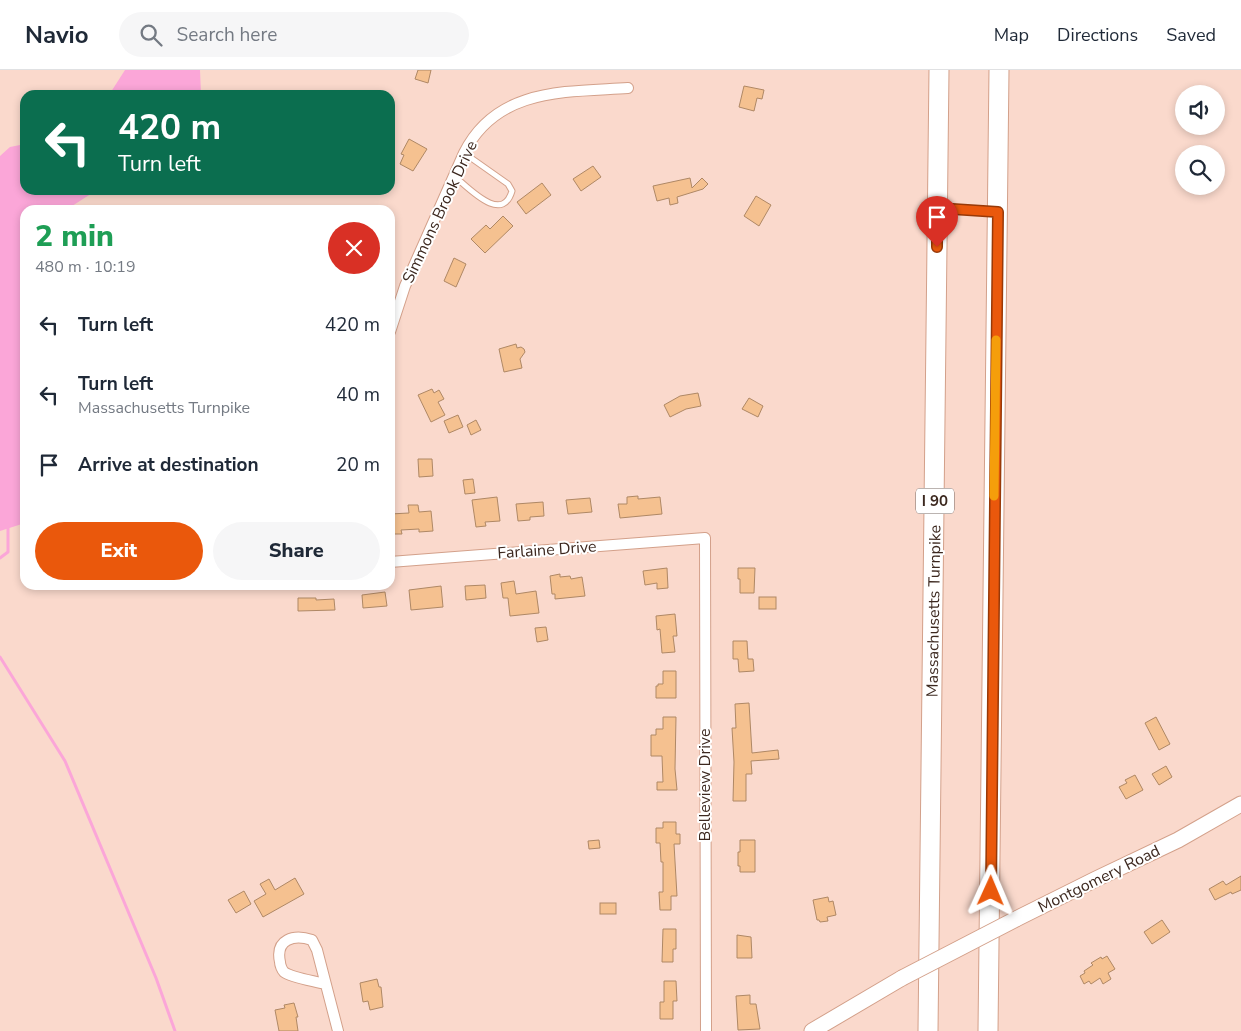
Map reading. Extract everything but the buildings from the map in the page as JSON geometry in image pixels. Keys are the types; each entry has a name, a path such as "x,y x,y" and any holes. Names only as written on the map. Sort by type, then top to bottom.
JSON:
{"highway":[{"name":"Massachusetts Turnpike","path":"928,1031 938,70"},
{"path":"988,1031 999,70"}],"main road":[{"name":"Montgomery Road","path":"812,1031 902,978 1096,879 1178,840 1241,804"}],"street":[{"name":"Simmons Brook Drive","path":"395,317 405,286 464,153 476,134 486,124 509,108 536,96 628,88"},
{"name":"Farlaine Drive","path":"395,562 705,538"},
{"name":"Belleview Drive","path":"705,538 706,1031"},
{"path":"325,984 295,977 284,972 280,965 278,954 281,946 291,938 301,936 312,940 317,950 338,1031"}],"lane":[{"path":"454,176 493,206 503,204 509,199 512,191 508,184 464,153"},
{"path":"937,208 998,212"}],"shaded area":[{"path":"125,70 200,70 201,90 112,90"},
{"path":"20,145 20,195 89,195 74,205 20,205 20,525 0,531 0,156 10,147"}],"waterway":[{"path":"0,558 8,552 8,527"},
{"path":"0,657 65,761 156,978 175,1031"}],"slow traffic":[{"path":"994,496 996,340"}],"route":[{"path":"937,247 937,208 998,212 991,891"}]}
